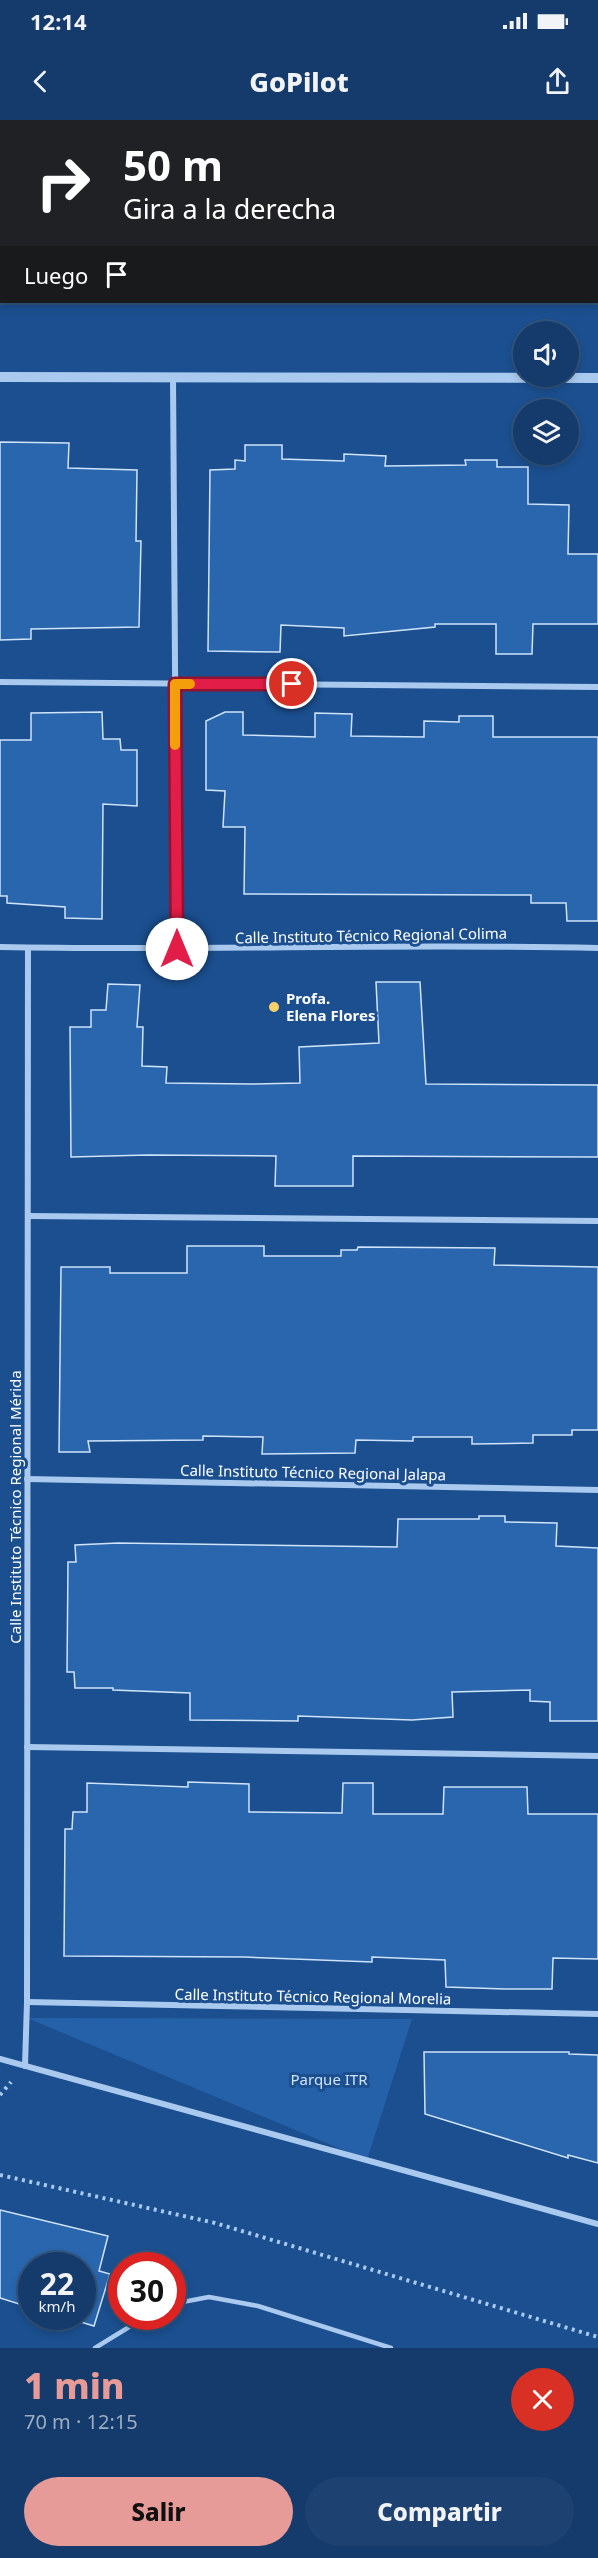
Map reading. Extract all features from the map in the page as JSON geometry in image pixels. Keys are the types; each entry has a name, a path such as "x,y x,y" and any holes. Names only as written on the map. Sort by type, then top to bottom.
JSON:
{"street":[{"path":"0,377 598,378"},
{"path":"173,377 177,949"},
{"path":"0,682 598,687"},
{"name":"Calle Instituto Técnico Regional Colima","path":"0,947 177,949 479,945 598,948"},
{"name":"Calle Instituto Técnico Regional Mérida","path":"25,2066 27,2002 28,948"},
{"path":"28,1216 598,1221"},
{"name":"Calle Instituto Técnico Regional Jalapa","path":"27,1479 598,1490"},
{"path":"27,1747 598,1755"},
{"name":"Calle Instituto Técnico Regional Morelia","path":"27,2002 598,2014"},
{"path":"0,2059 598,2224"}],"lane":[{"path":"186,2301 208,2297 258,2306 391,2348"},
{"path":"95,2348 124,2330"}],"path":[{"path":"0,2175 214,2223 598,2337"}],"green space":[{"name":"Parque ITR","path":"27,2018 412,2019 367,2160"}],"building":[{"path":"0,442 69,443 68,468 137,470 136,541 141,541 139,627 31,629 31,639 0,640"},
{"path":"245,445 282,445 282,459 344,461 344,454 386,456 385,466 466,465 465,460 497,460 497,467 528,467 528,504 569,505 568,554 598,554 598,624 533,624 532,654 496,654 496,624 435,624 435,627 344,636 344,628 281,625 280,652 208,651 210,470 235,469 235,460 245,461"},
{"path":"102,712 103,739 120,739 121,750 137,750 137,806 103,804 102,919 65,918 65,907 7,903 7,896 0,896 0,740 31,740 31,713"},
{"path":"225,712 243,712 243,735 315,737 315,713 352,714 351,736 424,737 424,721 459,722 459,716 493,716 493,737 598,737 598,921 567,921 566,903 531,903 531,895 244,894 245,827 223,827 225,791 206,790 206,721"},
{"path":"376,982 420,982 426,1084 598,1085 598,1157 353,1156 353,1186 275,1186 276,1156 71,1157 70,1027 91,1027 91,1010 106,1010 108,984 140,985 137,1027 143,1027 142,1066 167,1067 166,1083 251,1084 300,1083 299,1047 379,1043"},
{"path":"187,1246 264,1246 264,1256 341,1256 341,1250 357,1250 358,1247 495,1248 494,1265 598,1267 598,1430 572,1430 572,1435 533,1435 533,1443 472,1444 472,1437 413,1437 413,1441 356,1440 355,1453 262,1454 263,1437 203,1436 203,1440 88,1441 90,1452 59,1452 61,1267 110,1267 110,1273 187,1273"},
{"path":"479,1516 505,1516 505,1522 557,1523 556,1546 598,1548 598,1721 550,1721 550,1702 530,1701 530,1690 452,1692 453,1717 412,1720 298,1716 298,1721 190,1720 190,1693 75,1688 74,1672 67,1672 68,1562 76,1562 75,1545 118,1543 397,1547 398,1519 479,1519"},
{"path":"188,1782 249,1784 249,1812 342,1813 343,1783 373,1783 373,1814 443,1814 444,1787 527,1787 528,1814 598,1814 598,1959 553,1958 552,1989 505,1989 446,1987 445,1960 372,1957 372,1962 244,1957 64,1956 65,1829 72,1829 73,1812 87,1812 87,1783 188,1787"},
{"path":"424,2052 569,2052 569,2054 598,2055 598,2163 568,2155 568,2158 425,2114"},
{"path":"0,2210 108,2236 99,2271 108,2273 108,2280 96,2320 96,2252 18,2252 18,2304 0,2298"}],"slow traffic":[{"path":"175,745 175,684 190,684"}],"place":[{"name":"Profa. Elena Flores","path":"274,1007"}],"route":[{"path":"177,949 175,684 292,684"}]}
